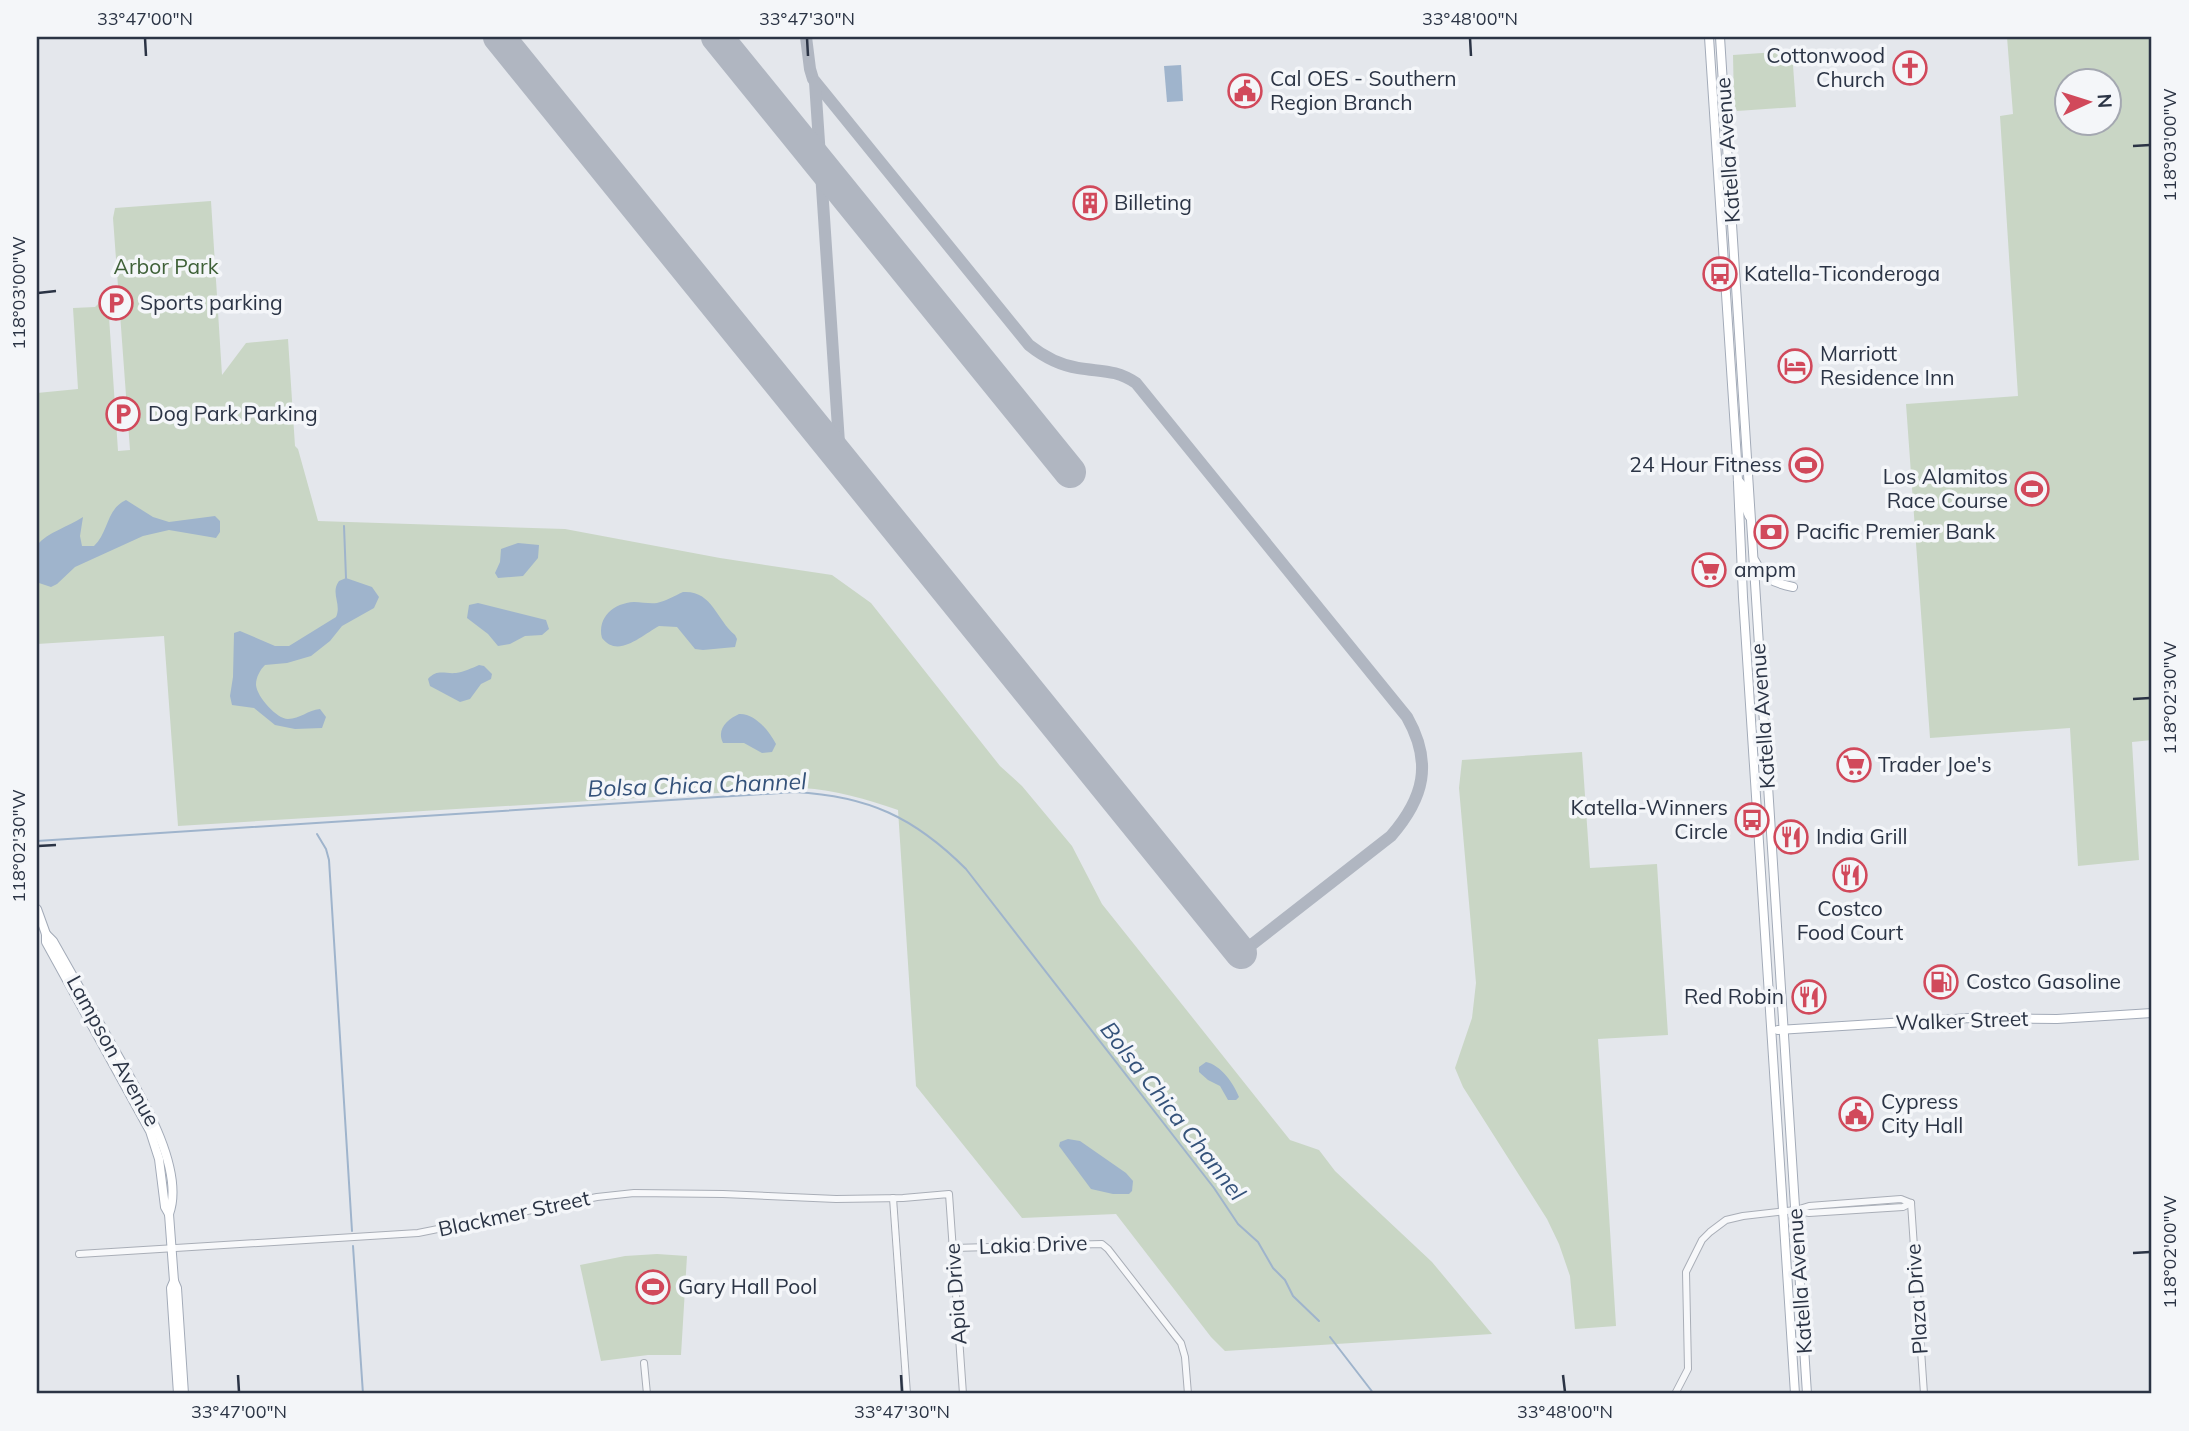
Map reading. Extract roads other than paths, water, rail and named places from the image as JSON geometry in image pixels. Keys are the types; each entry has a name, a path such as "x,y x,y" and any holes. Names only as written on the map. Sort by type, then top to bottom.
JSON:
{"main road":[{"name":"Katella Avenue","path":"1709,37 1738,480 1742,597 1795,1394"},
{"name":"Katella Avenue","path":"1720,37 1807,1394"},
{"path":"1738,480 1744,486 1745,506 1752,522"},
{"path":"1753,557 1768,580 1793,587"},
{"name":"Lampson Avenue","path":"37,909 46,934 46,942 150,1131 159,1159 165,1207 169,1214 174,1281 177,1288 184,1394"},
{"name":"Walker Street","path":"1771,1030 1970,1018 2057,1019 2152,1013"},
{"name":"Lampson Avenue","path":"174,1281 171,1288 178,1394"}],"street":[{"name":"Blackmer Street","path":"79,1254 418,1233 597,1197 634,1193 836,1199 949,1194"},
{"name":"Apia Drive","path":"949,1194 963,1394"},
{"path":"893,1198 906,1394"},
{"name":"Plaza Drive","path":"1795,1210 1809,1213 1903,1208 1911,1203 1924,1394"},
{"path":"1675,1394 1688,1369 1686,1272 1702,1240 1726,1220 1795,1210"},
{"name":"Lakia Drive","path":"953,1248 1102,1244 1181,1343 1188,1394"},
{"path":"644,1363 647,1394"}],"water":[{"path":"1181,65 1183,101 1167,102 1164,66"},
{"path":"126,500 153,517 169,522 215,516 220,521 220,532 216,538 169,530 143,536 75,567 51,587 39,583 37,545 42,540 83,517 80,536 82,546 94,546 115,509"},
{"path":"518,543 539,545 538,558 523,576 498,578 495,573 500,562 501,549"},
{"path":"346,578 372,587 379,597 374,608 342,626 330,641 311,656 287,663 265,665 256,682 260,695 278,715 292,719 320,709 326,717 322,728 295,729 275,725 254,708 232,705 230,696 234,633 240,631 275,646 289,646 336,617 337,585"},
{"path":"683,592 701,596 713,607 735,635 735,647 695,649 677,627 659,626 623,646 608,644 602,638 602,624 614,608 634,602 657,603"},
{"path":"478,603 546,620 549,629 542,635 525,636 510,644 498,646 488,634 467,618 469,605"},
{"path":"479,665 492,674 491,679 481,684 470,699 460,702 430,686 428,679 434,674 459,672"},
{"path":"739,714 751,716 765,729 776,744 772,752 762,753 744,743 723,743 722,729"},
{"path":"1206,1062 1217,1067 1234,1086 1239,1097 1236,1100 1228,1100 1220,1086 1199,1072 1199,1067"},
{"path":"1068,1139 1080,1141 1126,1173 1133,1181 1132,1191 1129,1194 1113,1194 1091,1189 1059,1146 1060,1142"}],"waterway":[{"path":"344,526 346,578"},
{"name":"Bolsa Chica Channel","path":"37,841 795,792 821,794 867,804 888,812 928,836 966,869 1214,1188 1238,1224 1258,1242 1293,1296 1319,1321"},
{"path":"317,834 329,860 352,1231"},
{"path":"353,1246 363,1394"},
{"name":"Bolsa Chica Channel","path":"1330,1337 1374,1394"}],"place":[{"name":"Cottonwood Church","path":"1910,68"},
{"name":"Cal OES - Southern Region Branch","path":"1245,91"},
{"name":"Billeting","path":"1090,203"},
{"name":"Katella-Ticonderoga","path":"1720,274"},
{"name":"Sports parking","path":"116,303"},
{"name":"Marriott Residence Inn","path":"1795,366"},
{"name":"Dog Park Parking","path":"123,414"},
{"name":"24 Hour Fitness","path":"1806,465"},
{"name":"Los Alamitos Race Course","path":"2032,489"},
{"name":"Pacific Premier Bank","path":"1771,532"},
{"name":"ampm","path":"1709,570"},
{"name":"Trader Joe's","path":"1854,765"},
{"name":"Katella-Winners Circle","path":"1752,820"},
{"name":"India Grill","path":"1791,837"},
{"name":"Costco Food Court","path":"1850,875"},
{"name":"Costco Gasoline","path":"1941,982"},
{"name":"Red Robin","path":"1809,997"},
{"name":"Cypress City Hall","path":"1856,1114"},
{"name":"Gary Hall Pool","path":"653,1287"}],"park label":[{"name":"Arbor Park","path":"166,267"}]}
